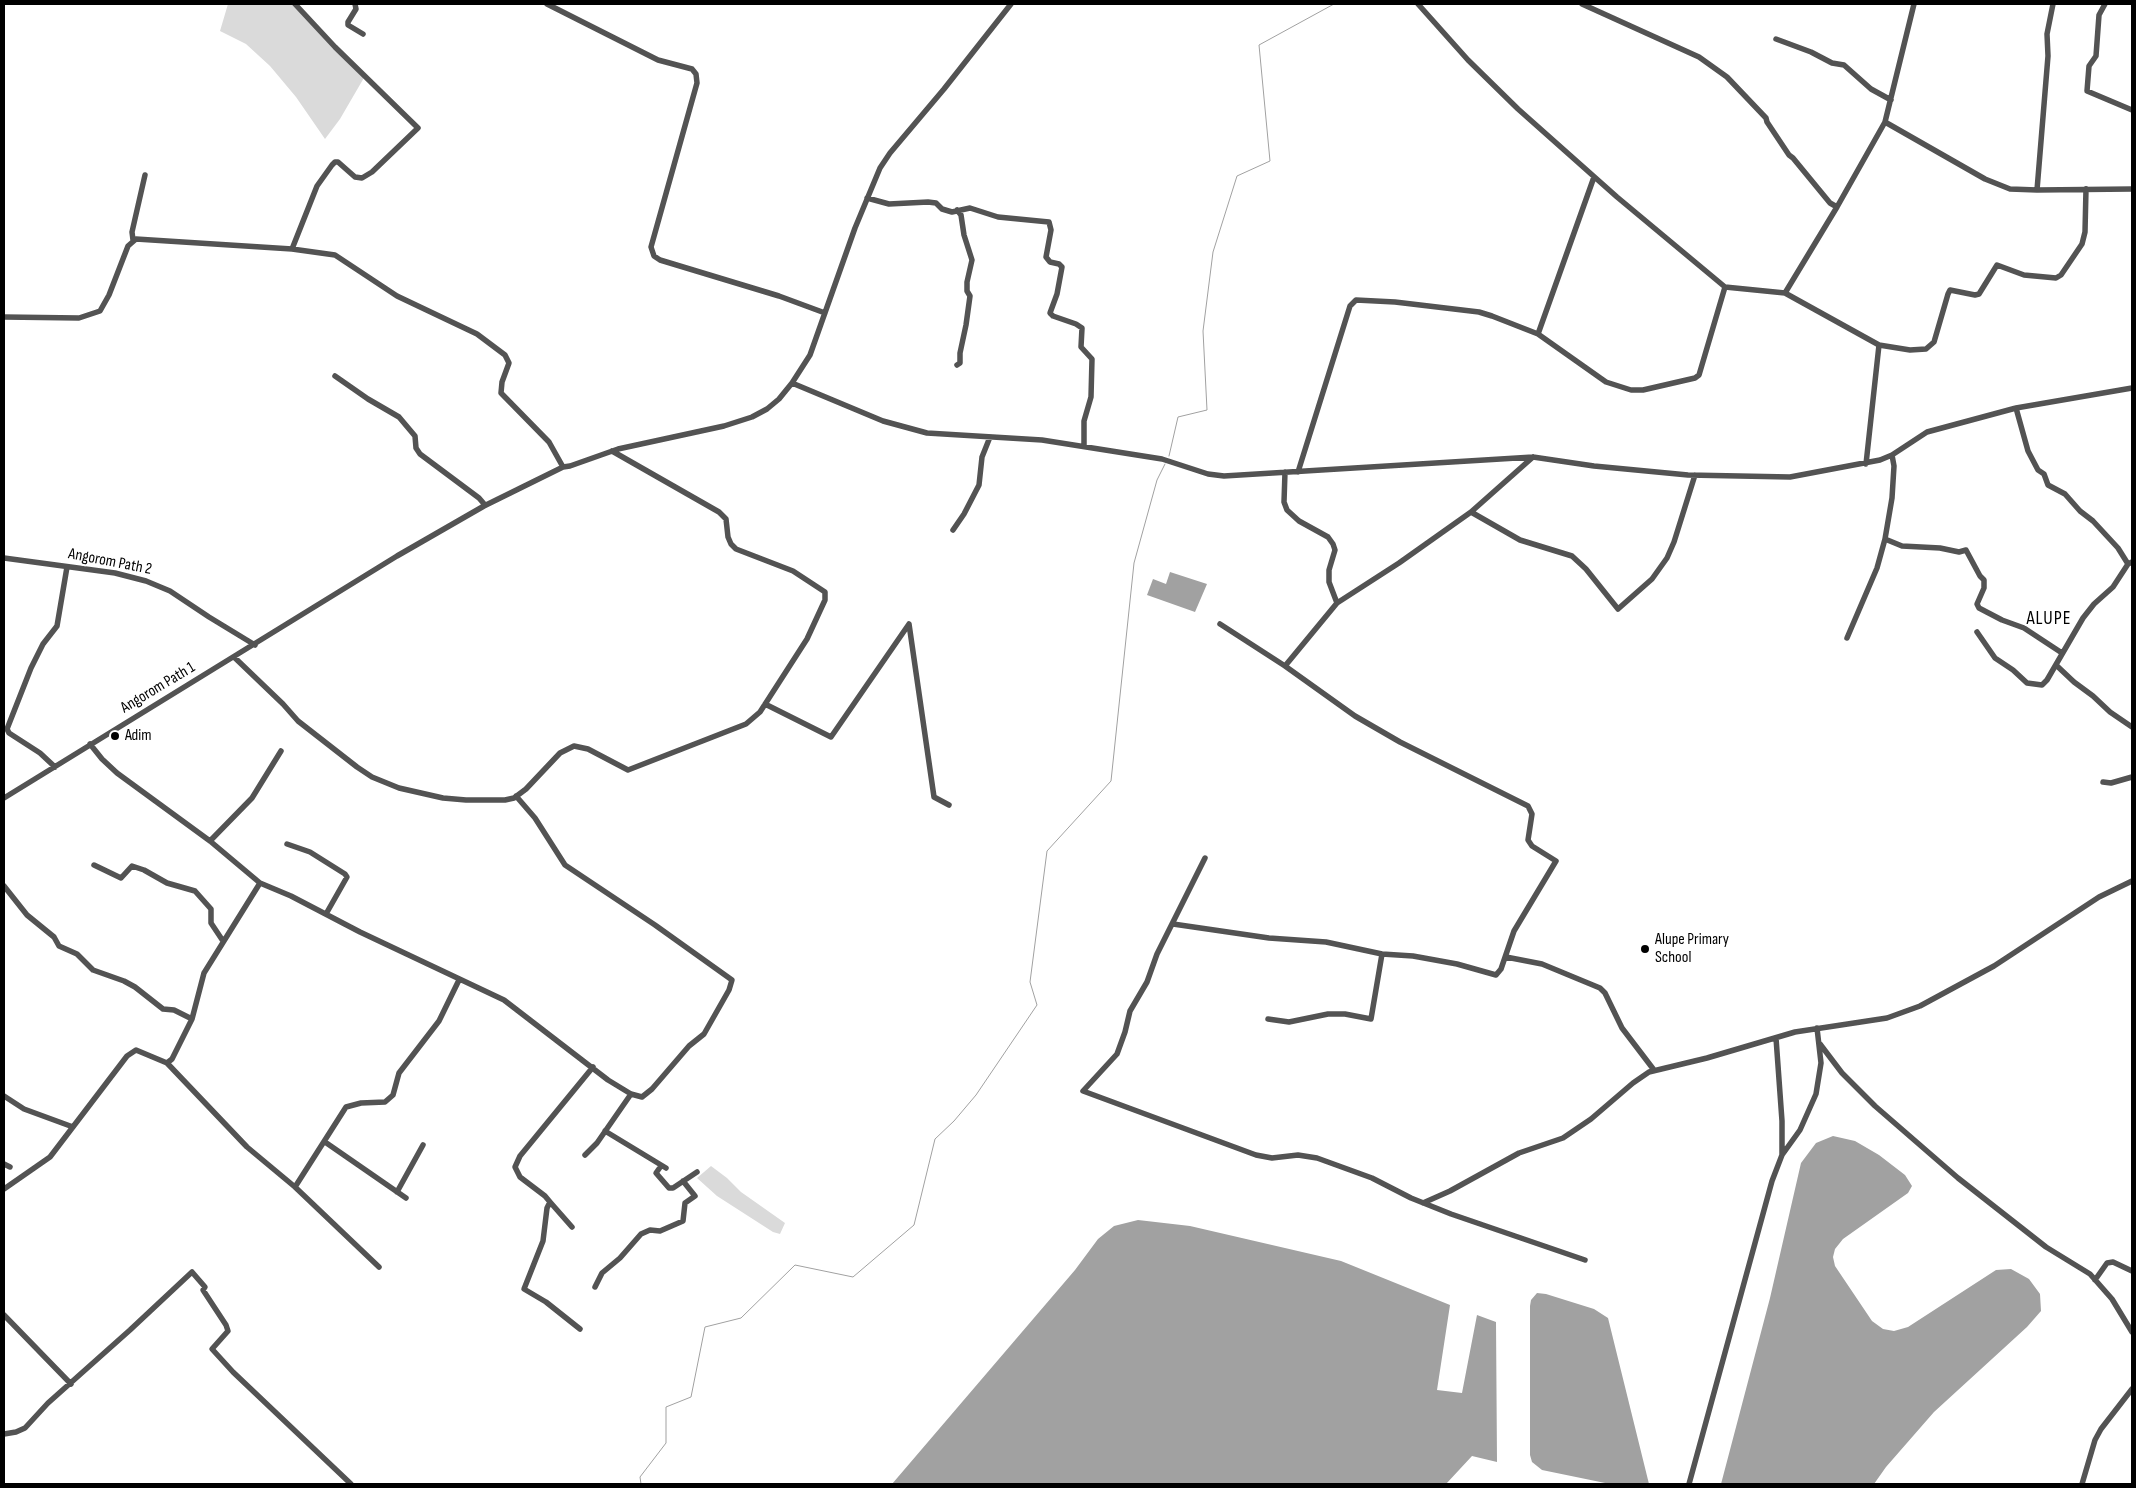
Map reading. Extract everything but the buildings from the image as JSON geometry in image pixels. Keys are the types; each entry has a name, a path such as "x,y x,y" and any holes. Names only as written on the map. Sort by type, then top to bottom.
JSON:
{"street":[{"path":"292,249 317,186 324,174 335,162 343,165 355,177 362,178 372,172 418,128 295,4"},
{"path":"355,4 356,9 348,25 364,34"},
{"path":"547,4 658,60 692,69 696,74 697,83 651,248 654,256 660,260 779,296 825,313"},
{"name":"Angorom Path 1","path":"4,798 437,532 485,505 563,467 612,451 724,426 752,417 767,409 779,399 792,383 810,355 867,198 880,168 890,153 944,89 1011,4"},
{"path":"1418,4 1468,60 1594,176 1725,287 1785,292 1879,345 1910,350 1926,349 1931,346 1950,290 1975,295 1979,294 1997,265 2024,276 2056,278 2061,275 2082,244 2086,189"},
{"path":"1582,4 1699,56 1727,77 1766,118 1789,155 1794,158 1830,203 1837,207"},
{"path":"1785,292 1837,207 1885,122 1914,4"},
{"path":"2037,190 2048,56 2047,34 2053,4"},
{"path":"2105,4 2099,15 2096,56 2090,66 2087,92 2132,110"},
{"path":"1776,39 1811,52 1832,63 1844,65 1871,89 1891,100"},
{"path":"1885,122 1985,180 2010,189 2132,189"},
{"path":"4,317 79,318 100,311 109,295 128,246 133,240 132,232 145,175"},
{"path":"1538,334 1594,176"},
{"path":"867,198 889,204 936,203 942,209 952,212 970,208 998,216 1049,222 1051,230 1046,257 1050,262 1059,264 1062,267 1057,294 1050,313 1082,328 1081,347 1092,359 1091,397 1084,421 1084,446"},
{"path":"957,210 962,215 964,234 972,260 967,282 967,291 970,296 966,325 960,362 957,365"},
{"path":"133,240 171,240 292,249 328,253 341,257 397,296 477,334 505,354 509,361 502,382 501,393 549,442 563,467"},
{"path":"1298,472 1352,302 1356,300 1395,302 1479,312 1538,334 1598,377 1617,387 1643,390 1695,378 1702,370 1709,334 1725,287"},
{"path":"1866,464 1879,345"},
{"path":"335,376 368,399 399,417 416,438 416,448 420,454 479,498 485,505"},
{"path":"792,383 884,421 927,433 1042,440 1084,446 1162,459 1208,474 1224,476 1533,457 1594,466 1695,475 1790,477 1866,464 1892,455 1927,432 2016,408 2132,388"},
{"path":"1977,632 1995,658 2013,670 2027,683 2042,685 2047,680 2083,618 2094,604 2113,587 2130,563 2093,521 2080,511 2065,494 2048,484 2044,474 2038,470 2028,451 2016,408"},
{"path":"953,530 964,514 979,485 982,457 990,436"},
{"path":"234,657 298,721 372,777 399,788 443,798 505,800 516,796 560,753 577,746 584,747 628,770 746,724 756,716 765,704 807,639 825,600 825,592 793,571 736,549 728,537 726,519 719,512 612,451"},
{"path":"1847,638 1877,568 1885,539 1893,484 1894,466 1892,455"},
{"path":"1285,666 1337,603 1399,564 1471,512 1533,457"},
{"path":"1285,472 1284,502 1287,510 1299,521 1328,537 1333,544 1335,550 1329,570 1329,582 1337,603"},
{"path":"1471,512 1520,540 1572,556 1586,569 1618,609 1652,579 1668,558 1695,475"},
{"path":"1885,539 1902,546 1940,548 1959,552 1966,550 1984,580 1984,588 1977,604 1979,608 1996,618 2024,628 2062,653"},
{"name":"Angorom Path 2","path":"4,558 115,573 156,585 179,596 255,645"},
{"path":"55,767 40,752 8,733 7,729 31,668 59,621 67,567"},
{"path":"765,704 831,737 909,624 934,797 949,805"},
{"path":"1173,924 1269,938 1326,942 1382,954 1436,960 1477,969 1492,975 1499,973 1514,931 1556,861 1532,846 1528,840 1532,814 1531,810 1523,804 1436,762 1355,716 1285,666 1220,624"},
{"path":"2056,665 2110,712 2132,727"},
{"path":"90,744 117,773 210,842 260,883 504,1000 608,1080 630,1094 637,1096 646,1095 680,1054 704,1034 729,990 732,980 655,924 580,876 565,864 535,818 516,796"},
{"path":"210,842 252,798 281,751"},
{"path":"2103,782 2111,783 2132,777"},
{"path":"287,844 310,852 347,877 326,914"},
{"path":"1205,858 1157,954 1147,982 1130,1011 1126,1032 1117,1054 1083,1092 1256,1155 1272,1158 1298,1155 1317,1158 1372,1178 1423,1203 1461,1218 1585,1260"},
{"path":"94,865 121,878 132,866 144,870 167,883 195,891 211,909 211,923 223,941"},
{"path":"1423,1203 1450,1191 1519,1153 1563,1138 1598,1113 1640,1077 1654,1070 1707,1058 1816,1028 1886,1018 1920,1006 1994,966 2099,897 2132,881"},
{"path":"166,1064 172,1059 192,1019 204,973 260,883"},
{"path":"4,886 27,915 54,937 59,946 77,954 93,970 109,978 124,981 163,1008 174,1010 192,1019"},
{"path":"1268,1019 1289,1022 1328,1014 1345,1014 1371,1019 1382,954"},
{"path":"1506,957 1542,964 1600,988 1605,993 1622,1028 1654,1070"},
{"path":"295,1188 346,1107 361,1103 385,1102 393,1096 399,1073 439,1021 459,980"},
{"path":"1689,1484 1772,1181 1782,1155 1809,1113 1816,1094 1821,1063 1820,1044 1816,1028"},
{"path":"1776,1038 1782,1121 1782,1155"},
{"path":"1820,1044 1842,1073 1875,1106 1958,1178 2033,1237 2085,1270 2096,1280 2122,1312 2132,1332"},
{"path":"4,1189 50,1157 127,1056 136,1050 166,1064 247,1147 295,1188 378,1267"},
{"path":"572,1227 546,1196 520,1177 515,1167 520,1156 593,1067"},
{"path":"584,1155 597,1143 630,1094"},
{"path":"4,1096 24,1110 73,1127"},
{"path":"605,1130 663,1167 656,1173 669,1188 673,1188 697,1172"},
{"path":"324,1142 406,1198"},
{"path":"397,1192 423,1145"},
{"path":"596,1287 602,1272 620,1258 641,1234 650,1230 660,1231 683,1221 684,1203 696,1196 682,1182"},
{"path":"550,1202 547,1208 542,1241 524,1290 546,1302 580,1329"},
{"path":"2096,1280 2107,1263 2113,1262 2132,1271"},
{"path":"4,1434 16,1432 24,1428 48,1403 192,1272 206,1287 203,1290 228,1331 212,1349 233,1372 351,1484"},
{"path":"4,1315 71,1384"},
{"path":"2082,1484 2089,1453 2095,1440 2104,1424 2132,1389"}],"shaded area":[{"path":"228,4 295,4 365,76 340,119 325,139 296,97 270,66 246,44 220,31"},
{"path":"1170,572 1207,584 1195,612 1147,595 1153,579 1166,584"},
{"path":"1833,1136 1855,1141 1879,1155 1905,1175 1912,1186 1908,1193 1843,1239 1835,1249 1833,1257 1835,1266 1872,1321 1883,1329 1894,1331 1908,1327 1996,1270 2011,1269 2029,1279 2040,1294 2041,1311 2027,1327 1934,1412 1886,1467 1874,1484 1721,1484 1770,1298 1801,1163 1816,1143"},
{"path":"711,1166 741,1192 785,1223 780,1234 773,1232 717,1196 697,1178"},
{"path":"1138,1220 1190,1226 1341,1261 1450,1305 1437,1390 1462,1393 1477,1315 1496,1322 1497,1462 1472,1456 1446,1484 892,1484 1075,1270 1098,1239 1114,1226"},
{"path":"1537,1293 1594,1309 1608,1318 1649,1484 1610,1484 1542,1470 1532,1462 1530,1455 1530,1306 1531,1300"}],"waterway":[{"path":"1169,456 1178,417 1207,410 1203,331 1213,252 1237,176 1270,161 1259,45 1334,4"},
{"path":"641,1484 640,1477 666,1443 666,1407 691,1397 705,1327 741,1318 795,1265 853,1277 914,1225 935,1139 954,1121 976,1095 1037,1005 1030,982 1047,851 1111,781 1134,563 1157,480 1165,464"}],"place":[{"name":"Adim","path":"115,736"},
{"name":"Alupe Primary School","path":"1645,949"}],"district":[{"name":"ALUPE","path":"2049,619"}]}
